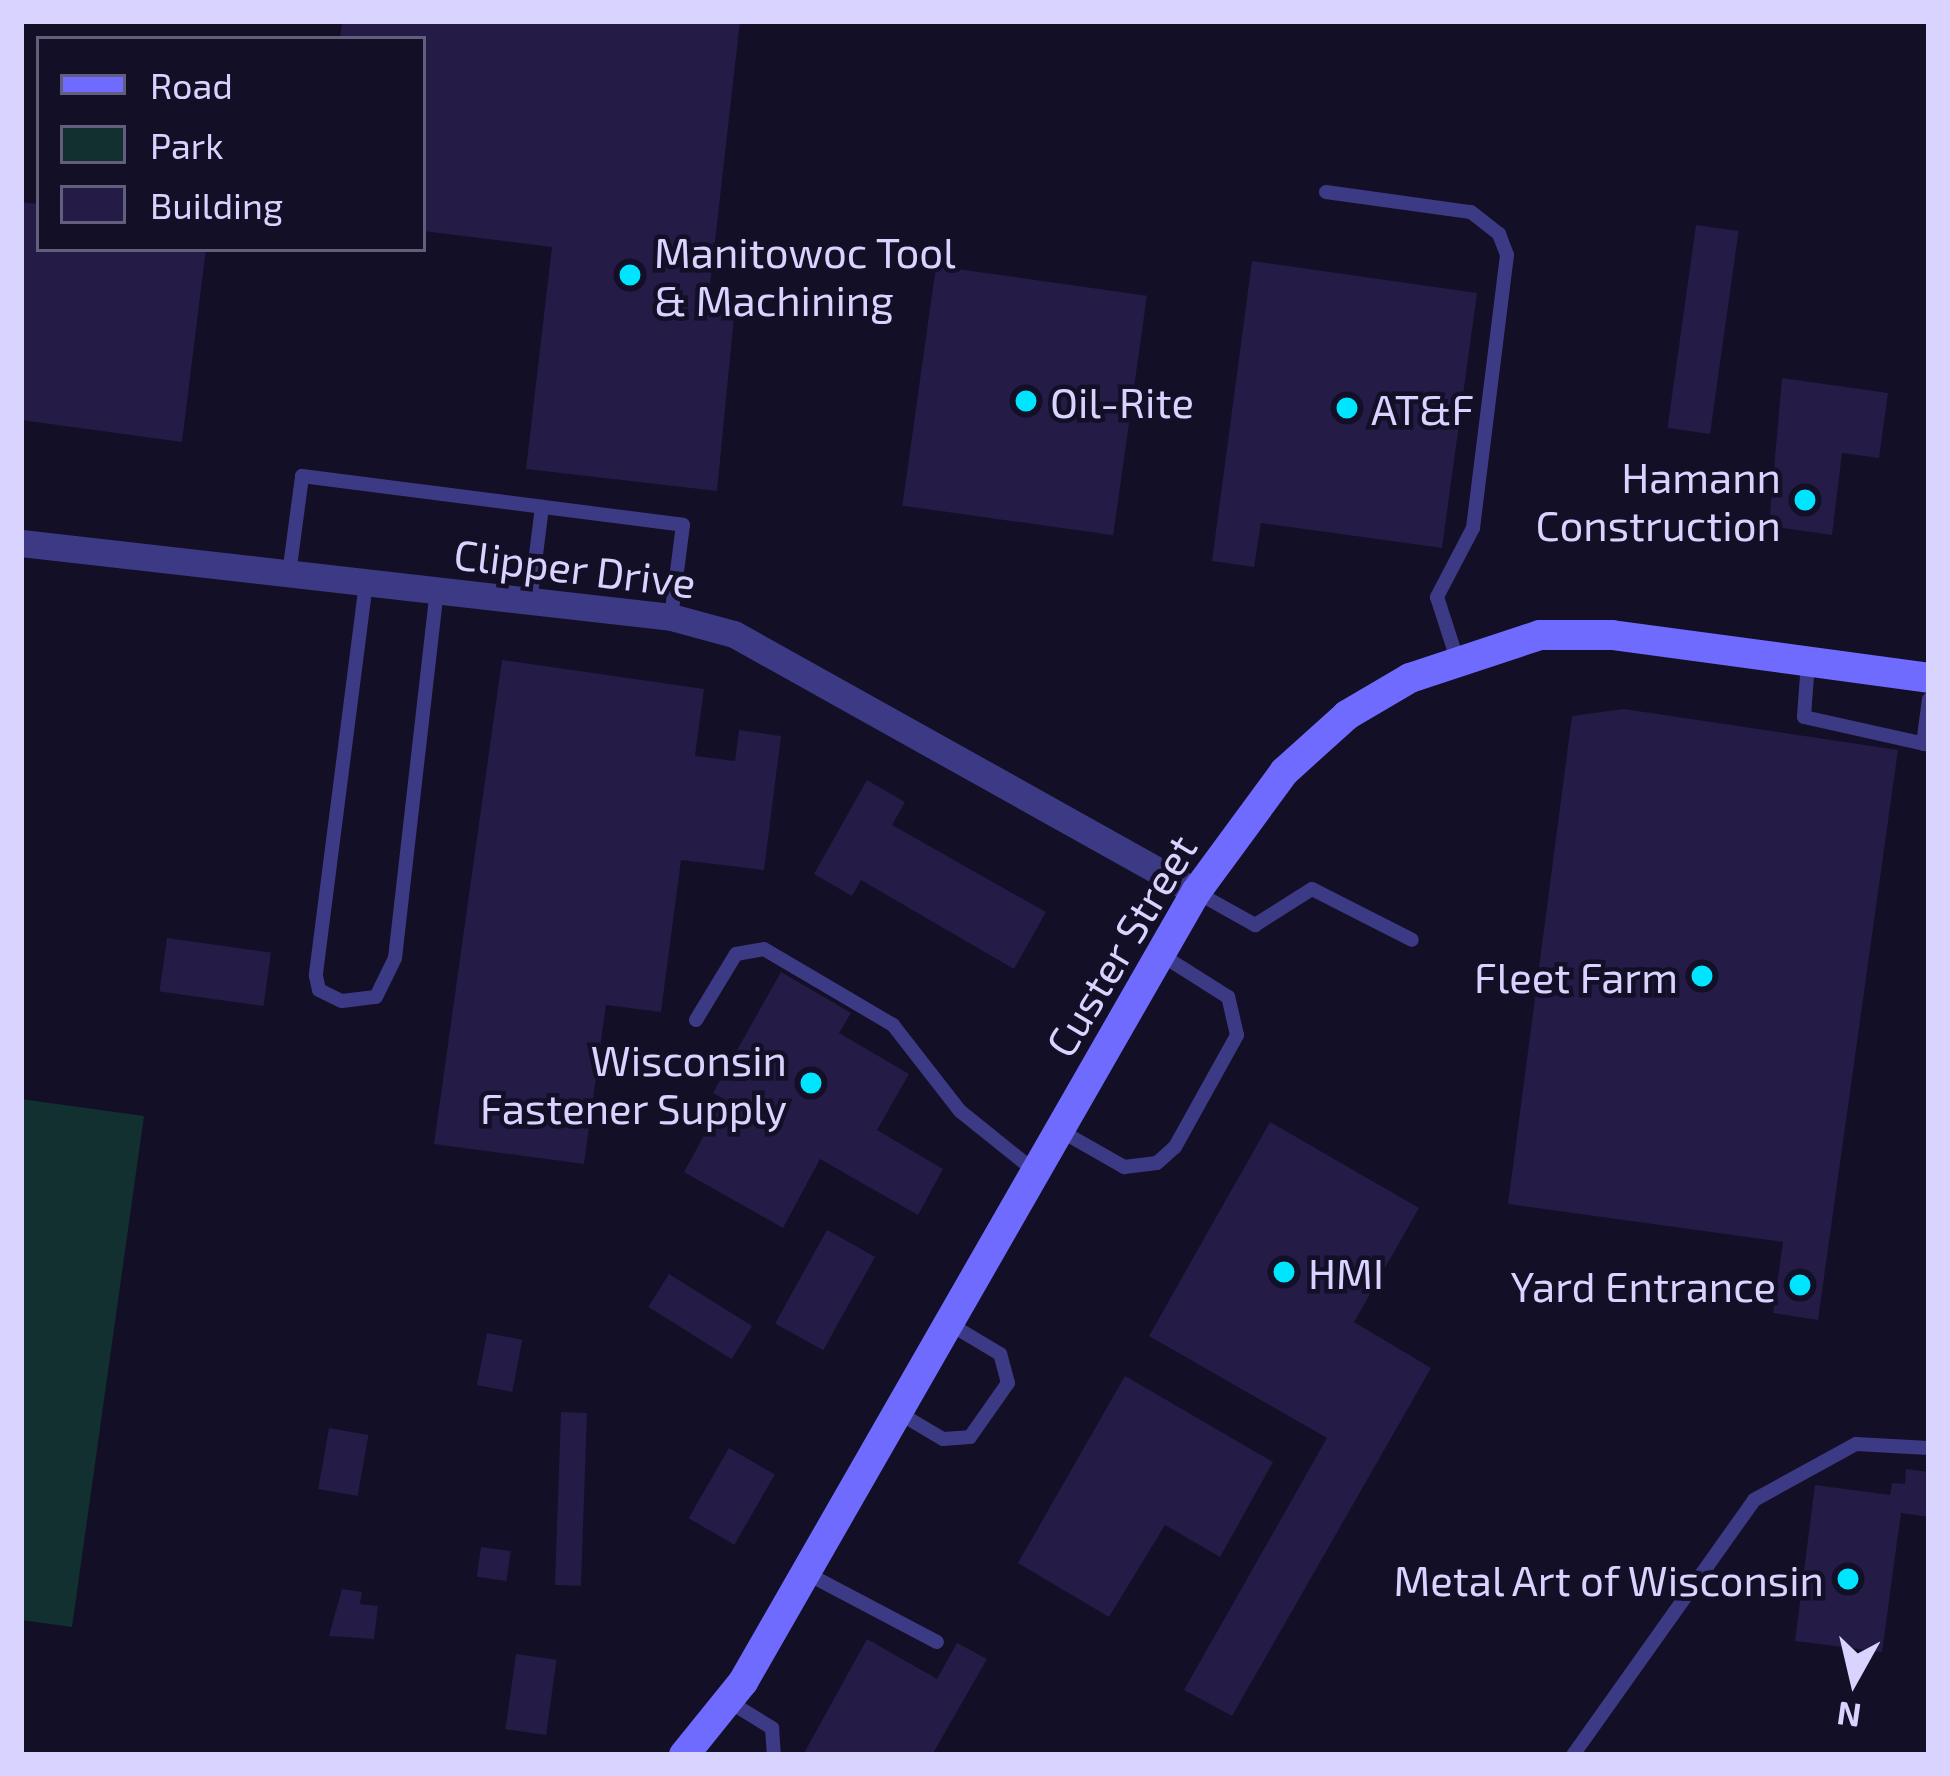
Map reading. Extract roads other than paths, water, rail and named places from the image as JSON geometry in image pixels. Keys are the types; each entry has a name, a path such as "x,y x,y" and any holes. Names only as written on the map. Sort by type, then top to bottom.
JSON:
{"street":[{"name":"Clipper Drive","path":"21,543 671,617 768,648 1196,892"},
{"name":"Custer Street","path":"684,1755 728,1701 806,1573 1196,892 1284,772 1347,715 1456,659 1540,635 1612,635 1929,678"}],"lane":[{"path":"1326,192 1471,212 1499,234 1507,255 1473,528 1464,559 1437,597 1456,659"},
{"path":"289,574 302,476 683,525 671,617"},
{"path":"530,602 542,507"},
{"path":"366,584 316,976 319,990 342,1000 376,997 395,958 437,592"},
{"path":"1808,662 1804,716 1926,744 1929,699"},
{"path":"1196,892 1255,925 1312,889 1412,940"},
{"path":"696,1020 736,954 764,949 893,1025 960,1111 1036,1172"},
{"path":"1060,1130 1124,1167 1157,1162 1175,1147 1238,1035 1238,1015 1228,997 1160,954"},
{"path":"898,1413 956,1440 970,1437 1008,1383 1000,1354 949,1323"},
{"path":"1573,1755 1754,1500 1856,1444 1929,1448"},
{"path":"806,1573 938,1642"},
{"path":"728,1701 772,1729 774,1755"}],"place":[{"name":"Manitowoc Tool & Machining","path":"630,275"},
{"name":"Oil-Rite","path":"1026,401"},
{"name":"AT&F","path":"1347,408"},
{"name":"Hamann Construction","path":"1805,500"},
{"name":"Fleet Farm","path":"1702,976"},
{"name":"Wisconsin Fastener Supply","path":"811,1083"},
{"name":"HMI","path":"1284,1272"},
{"name":"Yard Entrance","path":"1800,1285"},
{"name":"Metal Art of Wisconsin","path":"1848,1579"}]}
